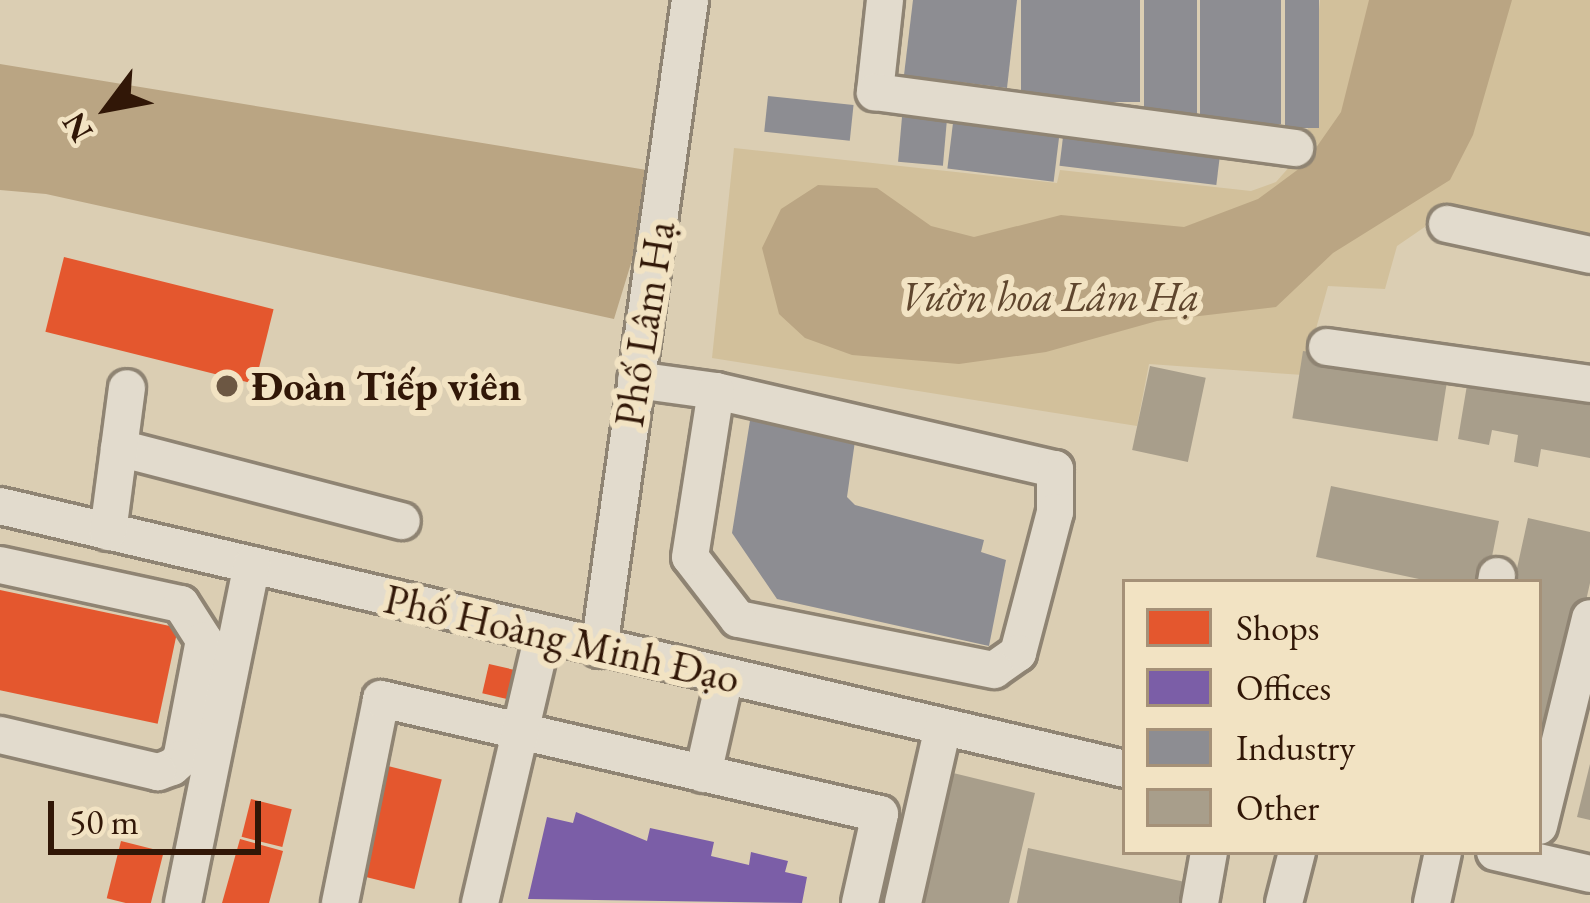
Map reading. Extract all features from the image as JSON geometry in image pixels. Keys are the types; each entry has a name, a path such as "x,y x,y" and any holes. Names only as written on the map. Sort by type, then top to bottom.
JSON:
{"street":[{"name":"Phố Lâm Hạ","path":"599,649 689,0"},
{"path":"885,0 875,92 1295,148"},
{"path":"1448,224 1590,255"},
{"path":"1327,347 1590,384"},
{"path":"636,380 716,391 1055,469 1055,512 1018,653 994,670 738,619 691,557 716,391"},
{"path":"108,532 127,388"},
{"path":"119,448 401,521"},
{"name":"Phố Hoàng Minh Đạo","path":"0,506 1122,768"},
{"path":"0,565 181,604 204,640 181,759 172,767 158,772 0,735"},
{"path":"183,903 252,565"},
{"path":"1542,813 1590,618"},
{"path":"480,903 543,635"},
{"path":"703,773 725,677"},
{"path":"340,903 381,699 880,814 860,903"},
{"path":"904,903 943,727"},
{"path":"1542,850 1590,874"},
{"path":"1200,903 1208,855"},
{"path":"1284,903 1297,855"},
{"path":"1432,903 1442,855"}],"green space":[{"name":"Vườn hoa Lâm Hạ","path":"1320,0 1590,0 1590,242 1448,211 1397,246 1385,289 1328,286 1303,375 1149,364 1137,426 712,358 734,148 1057,183 1060,170 1251,191 1276,182 1306,148"}],"shaded area":[{"path":"1369,0 1512,0 1473,135 1450,180 1333,253 1276,307 1157,321 1046,352 959,364 852,355 805,338 779,314 762,248 781,209 818,185 877,188 931,226 974,237 1061,215 1184,227 1258,199 1304,165 1341,112"},
{"path":"0,64 659,172 614,319 46,194 0,190"}],"building: Shops":[{"path":"64,257 274,309 255,384 45,332"},
{"path":"0,590 178,628 158,724 0,690"},
{"path":"489,664 520,671 513,700 482,693"},
{"path":"368,761 442,779 414,889 341,871"},
{"path":"251,799 292,809 282,847 242,837"},
{"path":"240,839 283,851 269,903 222,903"},
{"path":"121,841 164,852 151,903 107,898"}],"building: Offices":[{"path":"576,812 647,841 650,828 714,842 711,856 749,865 751,852 788,861 785,872 807,877 802,903 528,899 547,817 573,823"}],"building: Industry":[{"path":"913,0 1017,0 1007,88 904,75"},
{"path":"1021,0 1140,0 1140,102 1021,102"},
{"path":"1144,0 1197,0 1197,115 1144,115"},
{"path":"1200,0 1281,0 1281,124 1200,124"},
{"path":"1285,0 1319,0 1319,128 1285,128"},
{"path":"768,96 854,105 850,141 764,132"},
{"path":"954,115 1060,128 1054,182 947,169"},
{"path":"902,117 947,121 943,166 898,162"},
{"path":"1064,129 1221,148 1216,185 1059,166"},
{"path":"752,408 857,427 847,497 855,505 984,540 981,552 1006,560 989,646 777,599 732,533"}],"building: Other":[{"path":"1303,351 1448,374 1438,441 1292,418"},
{"path":"1150,366 1206,378 1188,462 1132,450"},
{"path":"1468,379 1590,400 1590,458 1541,449 1538,467 1514,462 1518,435 1492,430 1489,445 1458,439"},
{"path":"1331,486 1499,521 1488,579 1419,579 1316,557"},
{"path":"1528,518 1590,532 1590,583 1542,797 1542,579 1515,579"},
{"path":"1590,764 1590,820 1577,817"},
{"path":"949,772 1035,793 1009,903 918,903"},
{"path":"1028,848 1199,885 1195,903 1017,903"}],"place":[{"name":"Đoàn Tiếp viên","path":"227,386"}]}
